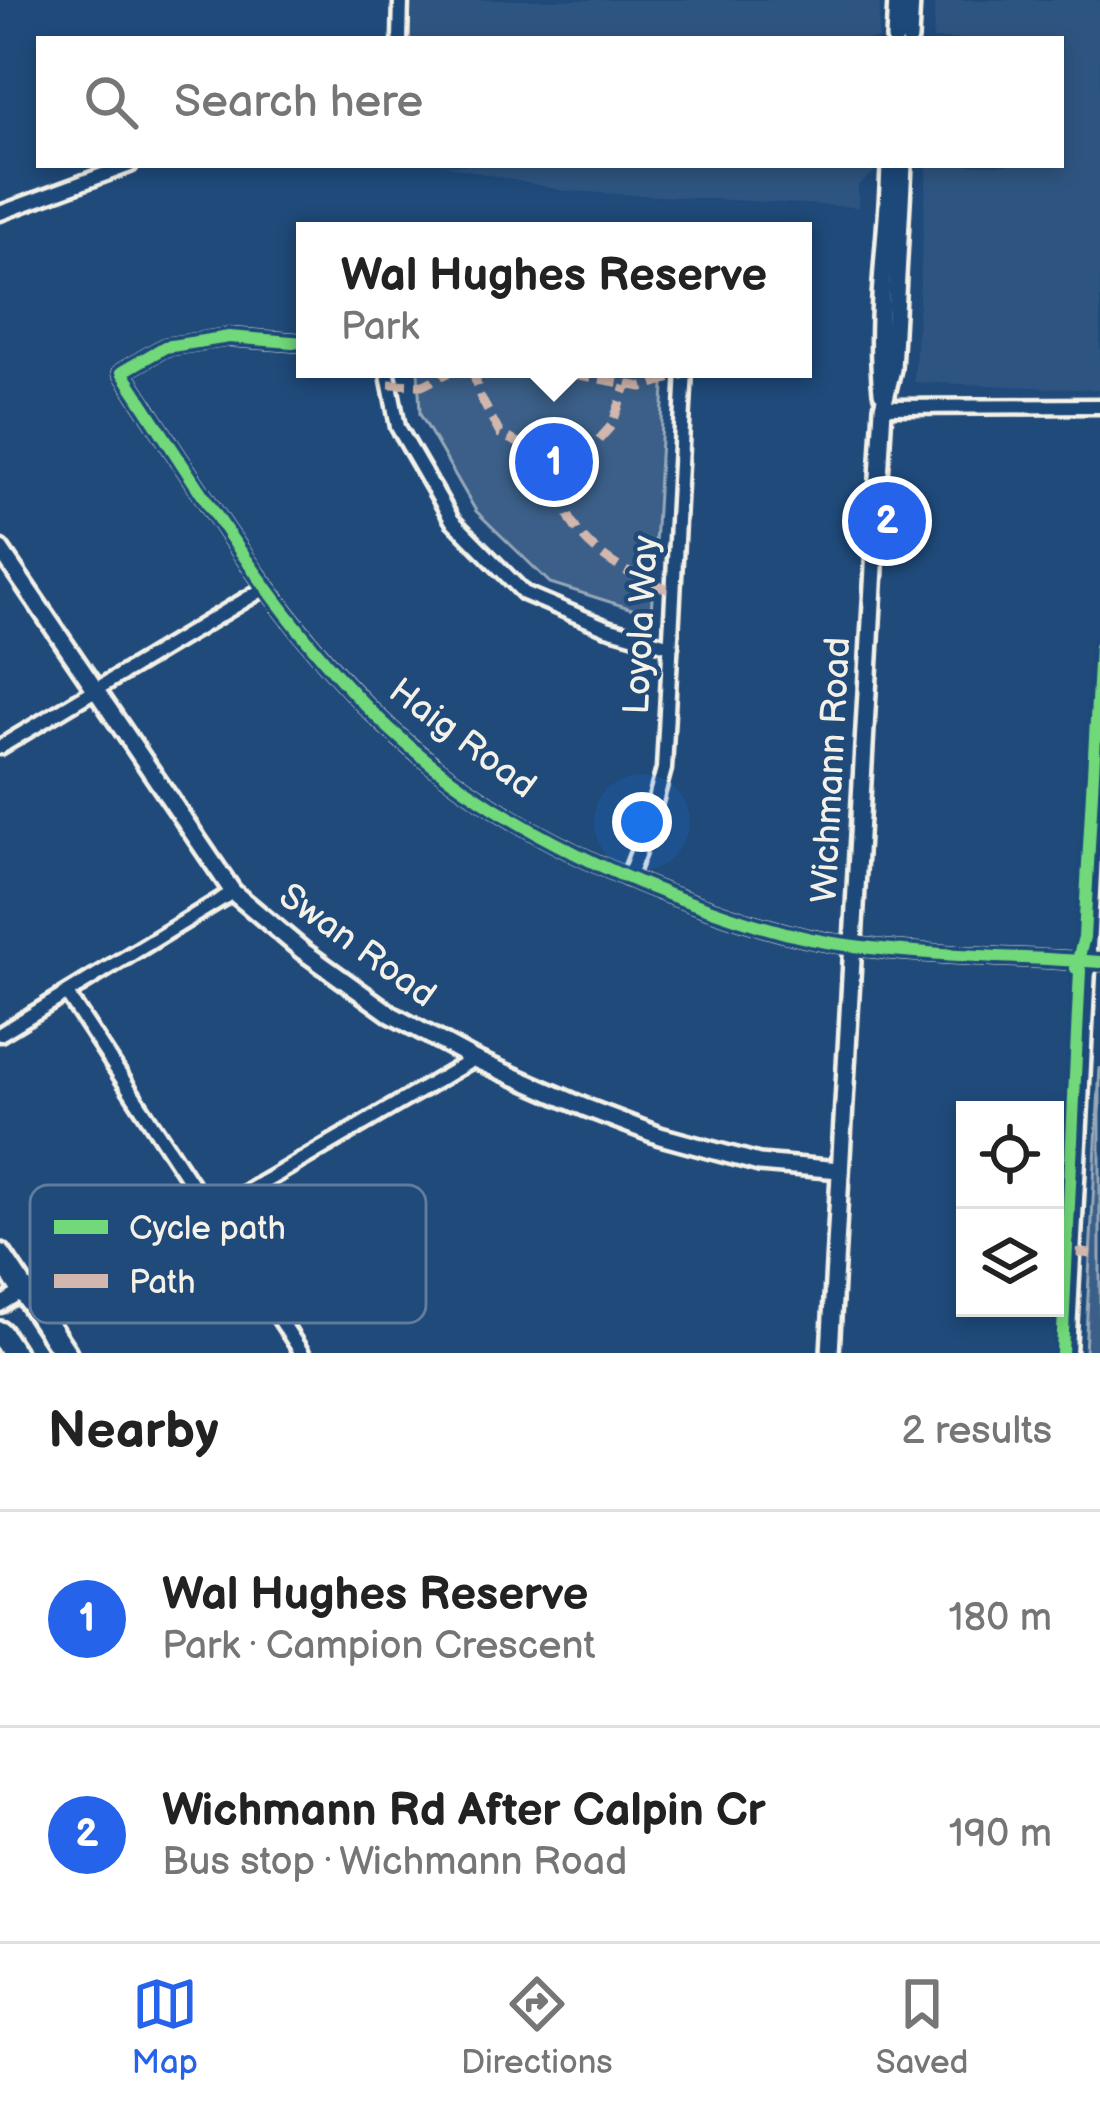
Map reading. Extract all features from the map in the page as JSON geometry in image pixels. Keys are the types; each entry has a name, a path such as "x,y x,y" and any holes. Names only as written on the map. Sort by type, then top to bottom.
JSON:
{"highway":[{"path":"0,1255 30,1299"},
{"path":"45,1323 64,1353"},
{"path":"0,1334 13,1353"}],"street":[{"path":"400,36 401,0"},
{"path":"895,36 897,0"},
{"path":"909,36 911,0"},
{"path":"0,213 122,168"},
{"name":"Wichmann Road","path":"830,1353 884,407 881,291 889,239 890,168"},
{"name":"Wichmann Road","path":"884,407 892,369 902,168"},
{"name":"Haig Road","path":"296,342 229,337 164,347 122,372 266,588 371,711 461,785 566,851 744,922 851,946 1093,961"},
{"path":"389,378 398,427 452,520 524,593 607,628 670,646"},
{"name":"Loyola Way","path":"628,878 650,824 664,769 685,378"},
{"path":"884,407 1100,406"},
{"name":"Swan Road","path":"0,549 233,892 303,951 392,1015 474,1059 660,1136 759,1163 840,1170"},
{"path":"0,747 266,588"},
{"path":"1068,1353 1093,961 1100,739"},
{"path":"0,1034 233,892"},
{"path":"67,994 193,1185"},
{"path":"259,1185 474,1059"},
{"path":"0,1305 24,1290"},
{"path":"282,1323 302,1353"}],"shaded area":[{"path":"413,0 880,0 878,36 410,36"},
{"path":"935,0 1100,0 1100,390 914,382 927,168 1064,168 1064,36 933,36"},
{"path":"458,168 879,168 858,186 858,207 565,191"},
{"path":"418,378 664,378 651,615 550,583 476,511 420,414"},
{"path":"1100,1067 1100,1353 1085,1353"}],"marked path":[{"path":"389,384 424,385 438,378"},
{"path":"475,378 500,434 545,456 547,464 560,472 567,511 596,551 627,572 673,590"},
{"path":"594,378 642,387 672,378"},
{"path":"563,480 612,425 626,386"},
{"path":"1073,1252 1100,1255"}],"cycle path":[{"path":"296,342 229,337 165,347 122,372 300,632 370,710 437,768 510,818 589,860 670,895 761,926 830,943 885,949 1100,962"},
{"path":"1062,1353 1080,970 1076,968 1084,937 1100,647"}],"place":[{"name":"Wal Hughes Reserve","path":"554,462"},
{"name":"Wichmann Rd After Calpin Cr","path":"887,521"}]}
